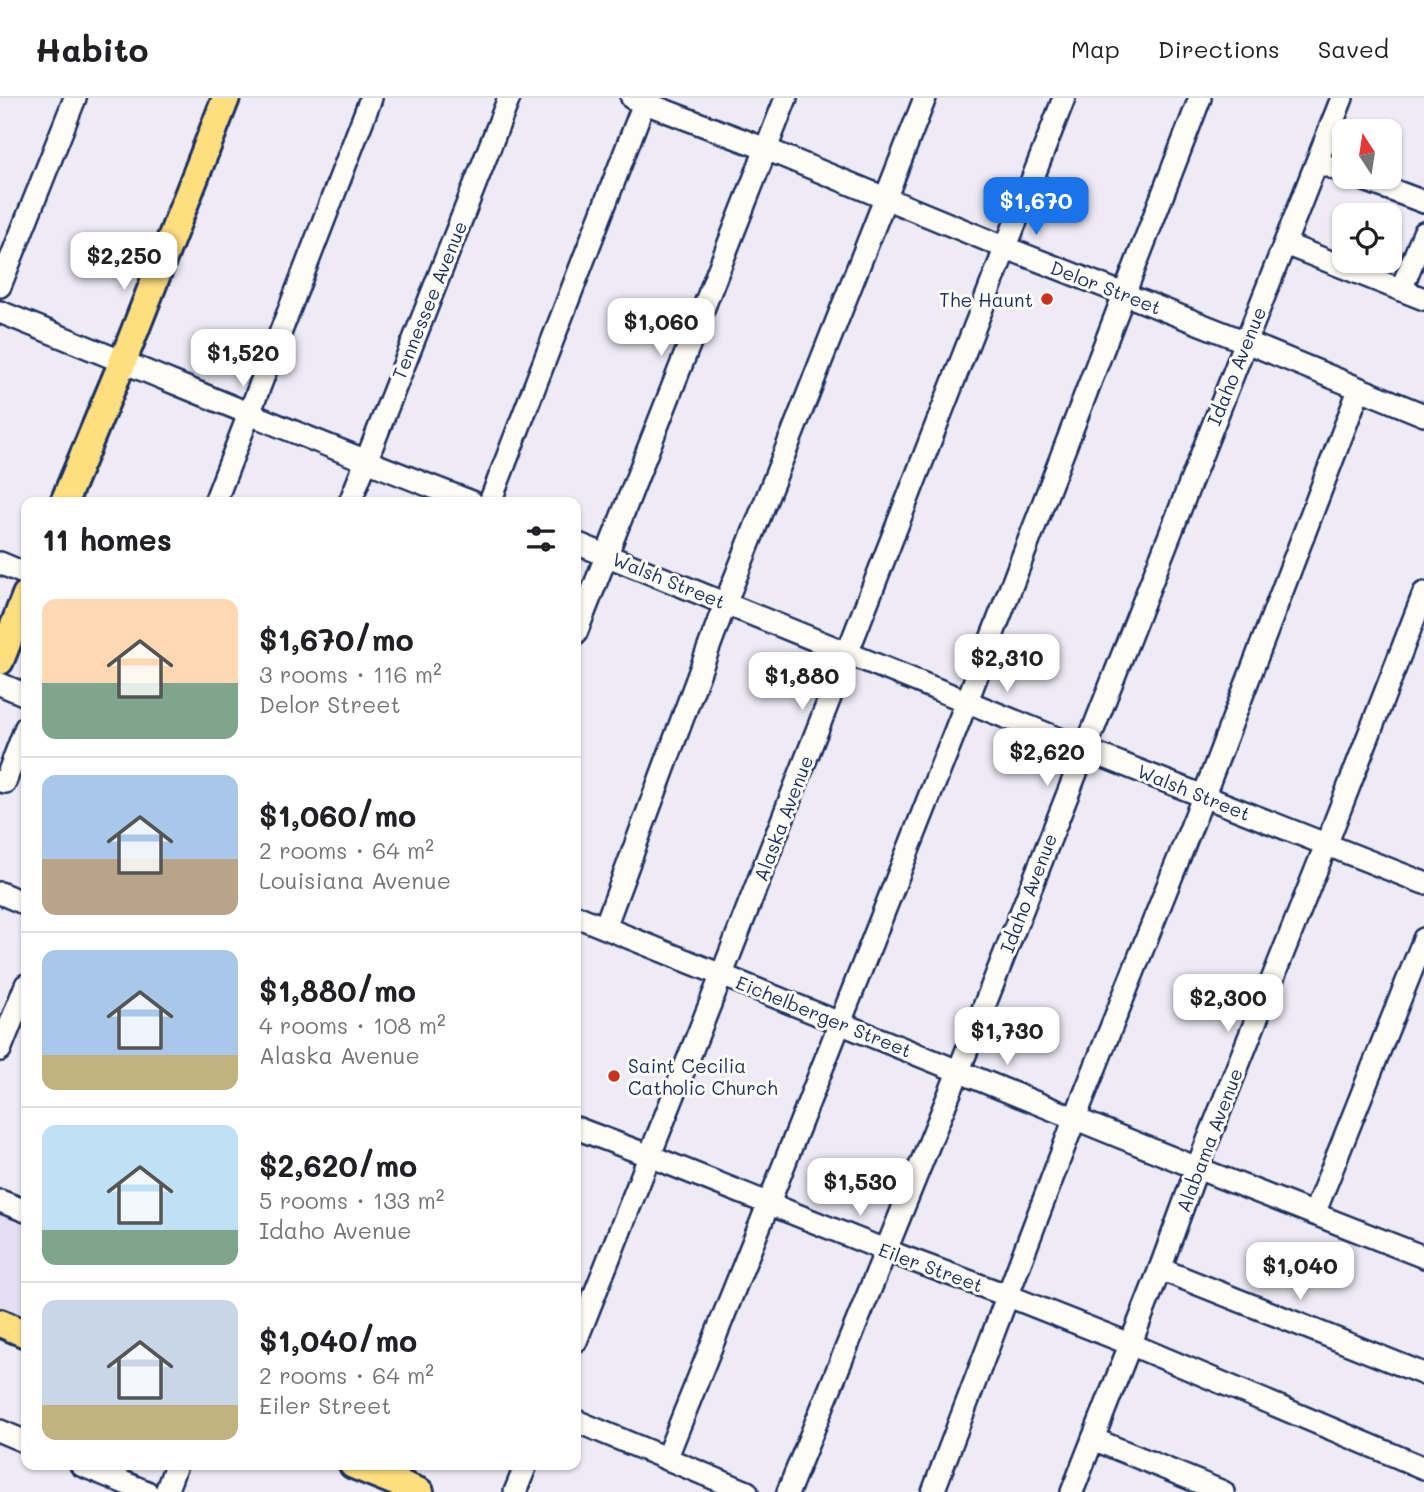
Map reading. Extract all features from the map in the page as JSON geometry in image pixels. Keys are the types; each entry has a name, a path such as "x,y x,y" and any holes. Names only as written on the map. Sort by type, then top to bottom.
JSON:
{"main road":[{"path":"66,497 123,361 226,98"},
{"path":"0,661 21,607"},
{"path":"0,1324 21,1332"},
{"path":"365,1470 420,1492"}],"street":[{"path":"0,286 75,98"},
{"path":"217,497 371,98"},
{"name":"Tennessee Avenue","path":"352,497 509,98"},
{"path":"581,620 786,98"},
{"path":"605,927 725,604 925,98"},
{"name":"Alaska Avenue","path":"581,1328 1064,98"},
{"path":"666,1459 770,1204 1200,98"},
{"name":"Idaho Avenue","path":"788,1492 959,1070 1342,98"},
{"path":"492,497 641,100"},
{"name":"Delor Street","path":"641,100 1424,415"},
{"path":"1317,162 1332,168"},
{"path":"1389,189 1424,202"},
{"path":"1401,290 1424,233"},
{"path":"1285,244 1424,299"},
{"path":"0,312 365,462 459,497"},
{"path":"933,1492 1074,1118 1204,795 1359,390"},
{"name":"Walsh Street","path":"581,545 1084,749 1424,883"},
{"path":"0,563 21,572"},
{"name":"Alabama Avenue","path":"1072,1492 1424,593"},
{"path":"0,684 21,693"},
{"path":"0,781 5,782 21,744"},
{"path":"0,893 21,902"},
{"name":"Eichelberger Street","path":"581,918 1197,1168 1424,1257"},
{"path":"1314,1214 1424,939"},
{"path":"0,1050 21,998"},
{"name":"Eiler Street","path":"581,1130 1130,1344 1424,1468"},
{"path":"0,1201 21,1209"},
{"path":"1160,1269 1424,1374"},
{"path":"581,1424 747,1492"},
{"path":"0,1432 21,1440"},
{"path":"1093,1439 1223,1492"},
{"path":"93,1470 147,1492"},
{"path":"166,1492 174,1470"},
{"path":"515,1492 524,1470"}],"shaded area":[{"path":"0,1205 21,1214 21,1313 16,1318 0,1315"}],"place":[{"name":"The Haunt","path":"1047,299"},
{"name":"Saint Cecilia Catholic Church","path":"614,1076"}]}
